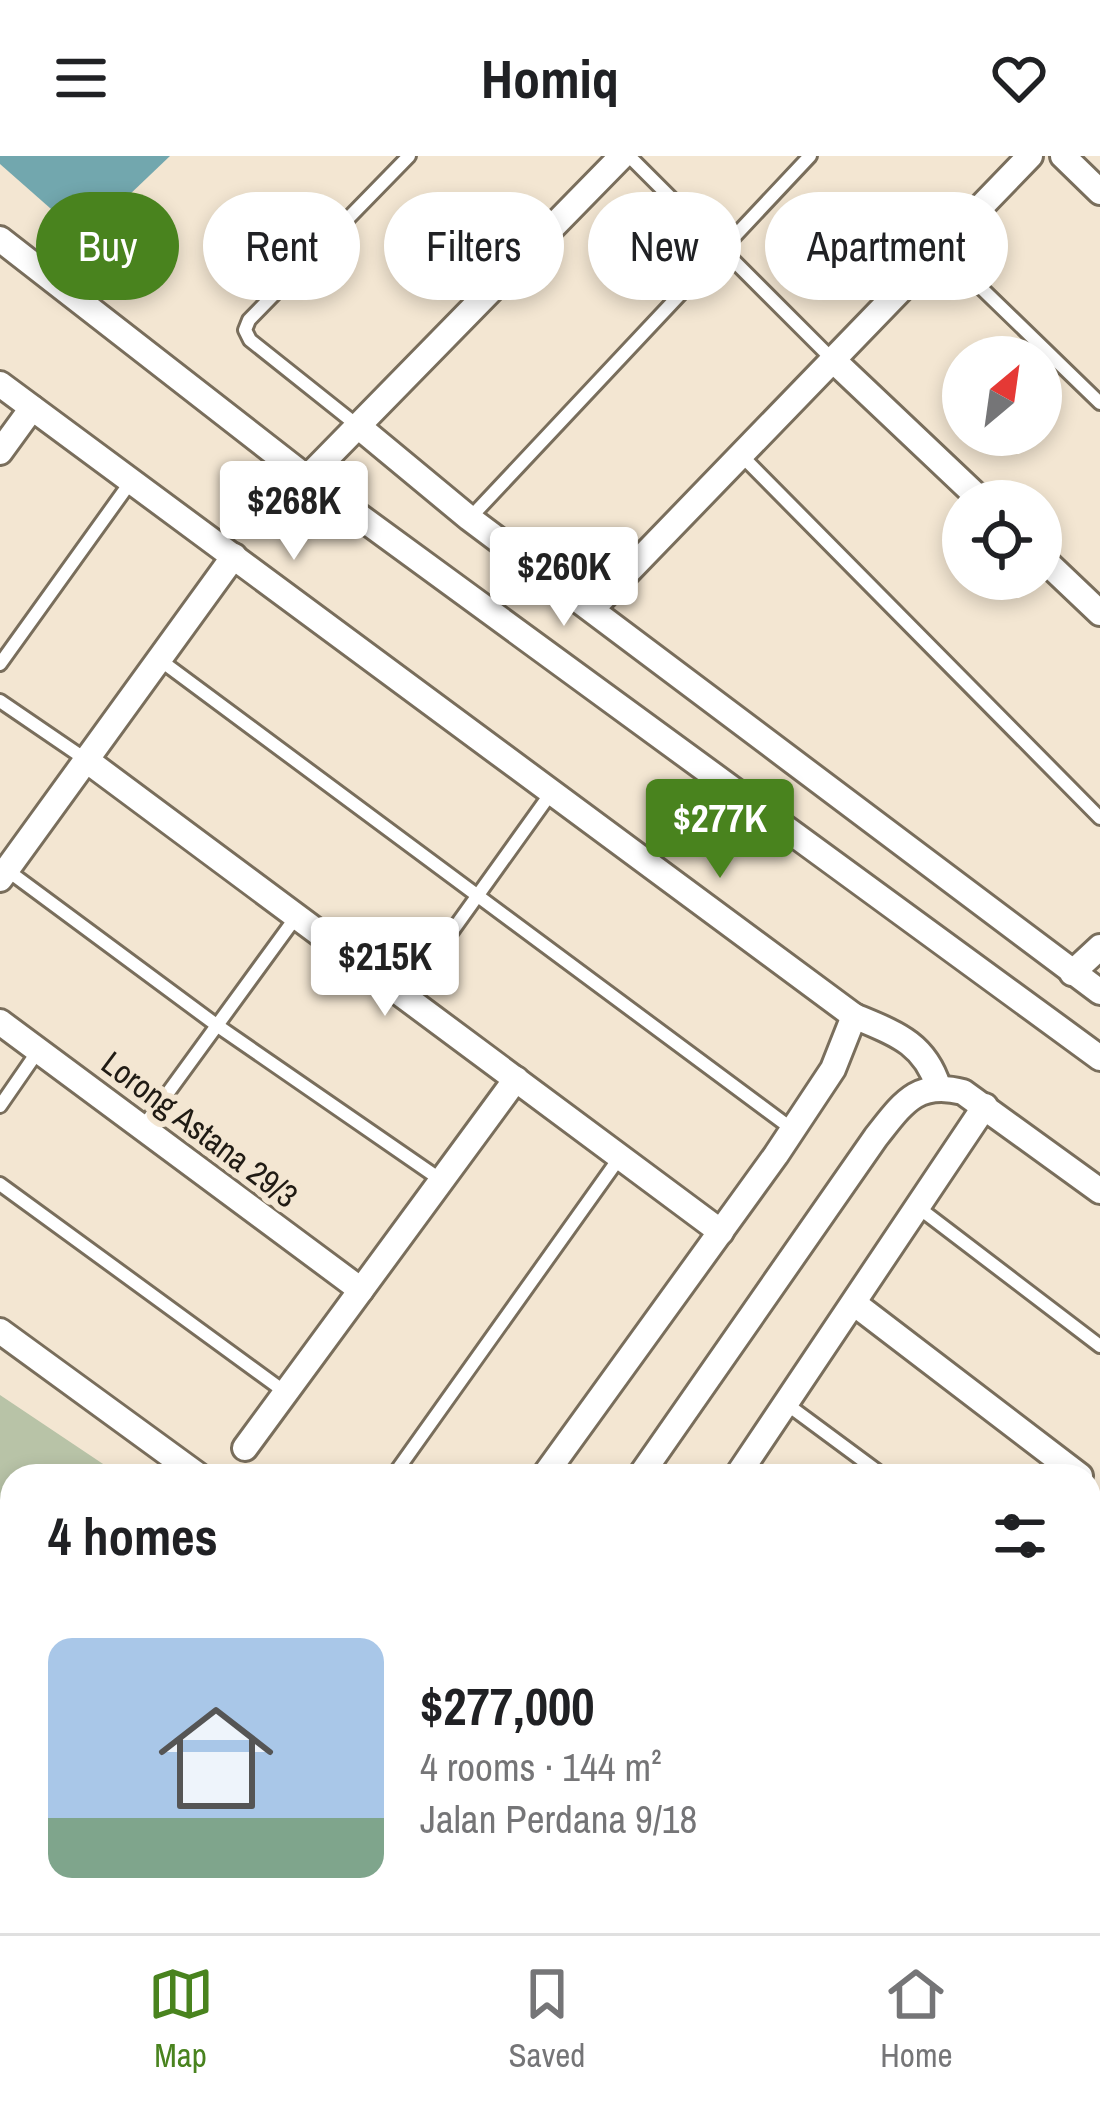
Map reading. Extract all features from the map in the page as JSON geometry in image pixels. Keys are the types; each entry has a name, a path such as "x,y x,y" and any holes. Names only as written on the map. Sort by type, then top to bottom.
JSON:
{"street":[{"path":"308,478 625,156"},
{"path":"995,192 1030,156"},
{"path":"1063,156 1100,191"},
{"path":"0,239 308,478 1100,1058"},
{"path":"592,610 890,300"},
{"path":"833,360 960,480"},
{"path":"0,383 854,1016 916,1045 929,1059 938,1086"},
{"path":"0,452 32,408"},
{"path":"358,426 470,518 1100,992"},
{"path":"3,874 234,556"},
{"path":"1062,577 1100,613"},
{"path":"85,759 721,1232"},
{"path":"1072,973 1100,946"},
{"path":"553,1464 833,1069 854,1016"},
{"name":"Lorong Astana 29/3","path":"0,1022 361,1290"},
{"path":"245,1448 516,1079"},
{"path":"648,1464 876,1137 918,1090 938,1086 985,1106 1100,1191"},
{"path":"746,1464 985,1106"},
{"path":"855,1304 1064,1464"},
{"path":"0,1331 183,1464"}],"lane":[{"path":"358,426 245,331 248,320 409,156"},
{"path":"625,156 663,192"},
{"path":"741,232 810,156"},
{"path":"741,268 833,360"},
{"path":"470,518 677,300"},
{"path":"994,300 1100,403"},
{"path":"741,455 1100,818"},
{"path":"0,664 133,479"},
{"path":"160,659 792,1129"},
{"path":"0,701 85,759"},
{"path":"405,997 551,794"},
{"path":"3,874 441,1180"},
{"path":"143,1127 296,916"},
{"path":"0,1106 38,1051"},
{"path":"402,1464 620,1157"},
{"path":"0,1184 286,1392"},
{"path":"919,1208 1100,1346"},
{"path":"788,1405 868,1464"}],"green space":[{"path":"0,1395 103,1464 0,1464"}],"water":[{"path":"0,156 170,156 132,192 36,192 36,196 0,164"}]}
